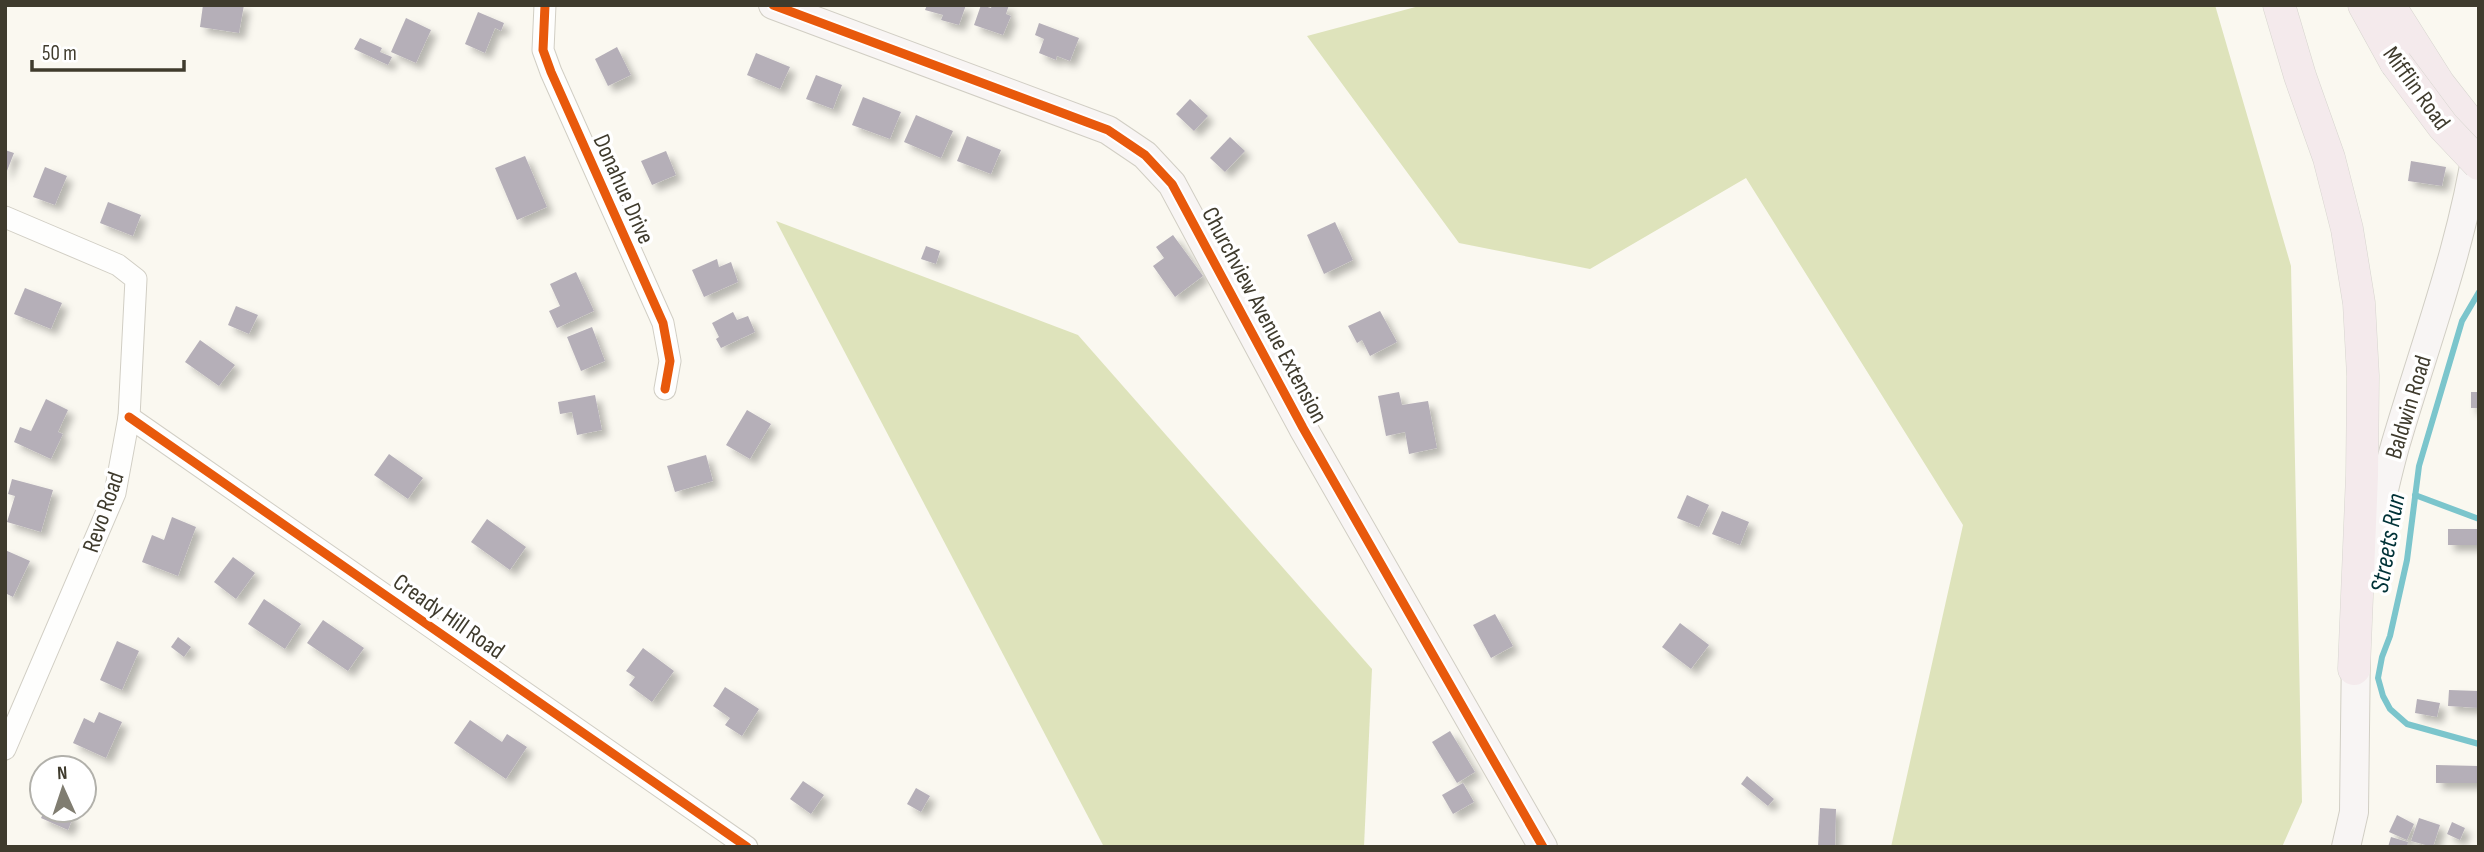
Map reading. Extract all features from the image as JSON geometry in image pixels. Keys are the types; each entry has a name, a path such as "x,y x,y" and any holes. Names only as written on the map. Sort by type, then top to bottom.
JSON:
{"main road":[{"path":"2279,5 2329,158 2347,229 2359,303 2363,450 2354,669"},
{"name":"Mifflin Road","path":"2364,5 2396,63 2443,126 2479,164"},
{"name":"Mifflin Road","path":"2395,16 2438,84 2479,137"}],"street":[{"name":"Donahue Drive","path":"545,5 543,50 551,72 663,323 670,361 665,389"},
{"name":"Churchview Avenue Extension","path":"773,5 1108,130 1145,155 1172,184 1303,428 1543,847"},
{"name":"Baldwin Road","path":"2346,847 2354,812 2354,669 2361,593 2397,438 2442,300 2472,183 2479,137"},
{"name":"Revo Road","path":"5,216 118,265 136,279 129,416 115,493 5,749"},
{"name":"Cready Hill Road","path":"129,416 747,847"}],"green space":[{"path":"1423,5 2215,5 2291,266 2302,802 2282,847 1891,847 1963,525 1746,178 1590,269 1459,243 1307,36"},
{"path":"776,221 1078,335 1372,669 1364,847 1104,847"}],"building":[{"path":"203,5 244,5 239,33 200,27"},
{"path":"927,5 966,5 959,25 941,20 943,15 925,10"},
{"path":"981,5 991,8 992,5 1009,5 1006,14 1011,16 1003,35 974,25"},
{"path":"478,12 504,23 501,31 495,28 485,53 465,44"},
{"path":"406,18 431,30 416,63 391,52"},
{"path":"1039,23 1079,38 1070,61 1057,56 1056,60 1039,53 1044,39 1035,35"},
{"path":"360,38 382,48 380,52 392,57 388,65 354,49"},
{"path":"617,47 631,75 608,86 595,59"},
{"path":"756,53 790,67 780,89 747,75"},
{"path":"816,75 842,85 833,109 806,99"},
{"path":"863,97 901,112 890,139 852,125"},
{"path":"1190,99 1208,116 1194,131 1176,114"},
{"path":"916,115 953,131 941,158 904,142"},
{"path":"967,136 1001,150 991,174 957,161"},
{"path":"1230,137 1245,151 1225,172 1210,158"},
{"path":"5,150 14,153 5,176"},
{"path":"666,151 676,175 652,185 641,161"},
{"path":"525,156 547,207 517,220 495,168"},
{"path":"2411,161 2446,167 2442,186 2408,181"},
{"path":"45,167 67,176 55,205 33,197"},
{"path":"108,202 141,215 133,236 100,223"},
{"path":"1335,222 1353,260 1324,274 1307,235"},
{"path":"1173,235 1203,276 1175,297 1153,266 1164,258 1156,247"},
{"path":"926,246 940,251 936,264 921,259"},
{"path":"717,259 719,267 731,262 738,282 704,297 692,270"},
{"path":"576,272 594,311 557,328 549,311 560,306 550,284"},
{"path":"25,288 62,303 51,329 14,314"},
{"path":"236,306 258,315 249,334 228,325"},
{"path":"1380,311 1397,342 1370,356 1362,340 1357,343 1348,326"},
{"path":"733,312 737,320 748,316 755,332 721,348 712,323"},
{"path":"592,327 605,361 581,371 567,337"},
{"path":"200,340 235,365 219,386 185,362"},
{"path":"1399,392 1402,405 1428,401 1437,448 1409,454 1405,432 1386,436 1378,396"},
{"path":"2471,392 2479,392 2479,408 2471,408"},
{"path":"595,395 602,430 577,435 572,412 560,414 558,402"},
{"path":"46,399 68,410 58,432 63,434 51,459 14,442 20,427 31,431"},
{"path":"747,410 771,424 750,459 726,445"},
{"path":"389,454 423,478 408,499 374,475"},
{"path":"706,455 713,481 675,492 667,466"},
{"path":"12,479 53,490 41,532 7,522 15,496 8,494"},
{"path":"1687,495 1709,505 1699,527 1677,518"},
{"path":"1722,511 1749,522 1740,545 1712,534"},
{"path":"172,517 196,527 178,576 142,562 152,535 164,540"},
{"path":"487,519 526,547 510,570 471,542"},
{"path":"2448,529 2479,529 2479,545 2448,545"},
{"path":"5,550 30,561 13,597 5,593"},
{"path":"233,557 255,573 236,599 214,582"},
{"path":"264,599 301,624 285,649 248,624"},
{"path":"1495,614 1513,646 1491,658 1473,625"},
{"path":"323,620 364,648 348,671 307,643"},
{"path":"1680,623 1709,645 1691,669 1662,647"},
{"path":"178,637 191,647 184,657 171,647"},
{"path":"117,641 139,651 122,690 100,680"},
{"path":"643,648 674,671 652,702 629,685 635,677 626,671"},
{"path":"725,687 759,709 742,736 725,725 730,718 713,706"},
{"path":"2449,690 2479,691 2479,708 2448,706"},
{"path":"2417,699 2440,703 2437,717 2415,713"},
{"path":"99,712 122,722 106,758 73,743 84,718 94,723"},
{"path":"470,720 502,742 507,734 527,747 506,779 454,743"},
{"path":"1450,731 1475,772 1457,783 1432,742"},
{"path":"2436,765 2478,766 2478,783 2436,783"},
{"path":"1747,776 1774,799 1768,806 1741,784"},
{"path":"803,781 824,795 811,814 790,799"},
{"path":"1463,783 1474,802 1453,814 1442,795"},
{"path":"916,788 930,796 921,812 907,804"},
{"path":"1820,808 1836,809 1835,847 1818,847"},
{"path":"2397,815 2414,824 2407,840 2389,832"},
{"path":"2419,818 2440,825 2433,847 2411,841"},
{"path":"2452,822 2465,828 2460,840 2447,834"},
{"path":"54,824 70,824 68,830"},
{"path":"2391,837 2408,842 2407,847 2388,847"}],"waterway":[{"name":"Streets Run","path":"2479,292 2462,321 2419,466 2407,560 2378,678 2390,709 2407,724 2479,744"},
{"path":"2415,495 2479,519"}],"cycle path":[{"path":"545,5 543,50 551,72 663,323 670,361 665,389"},
{"path":"773,5 1108,130 1145,155 1172,184 1303,428 1543,847"},
{"path":"129,417 747,847"}]}
